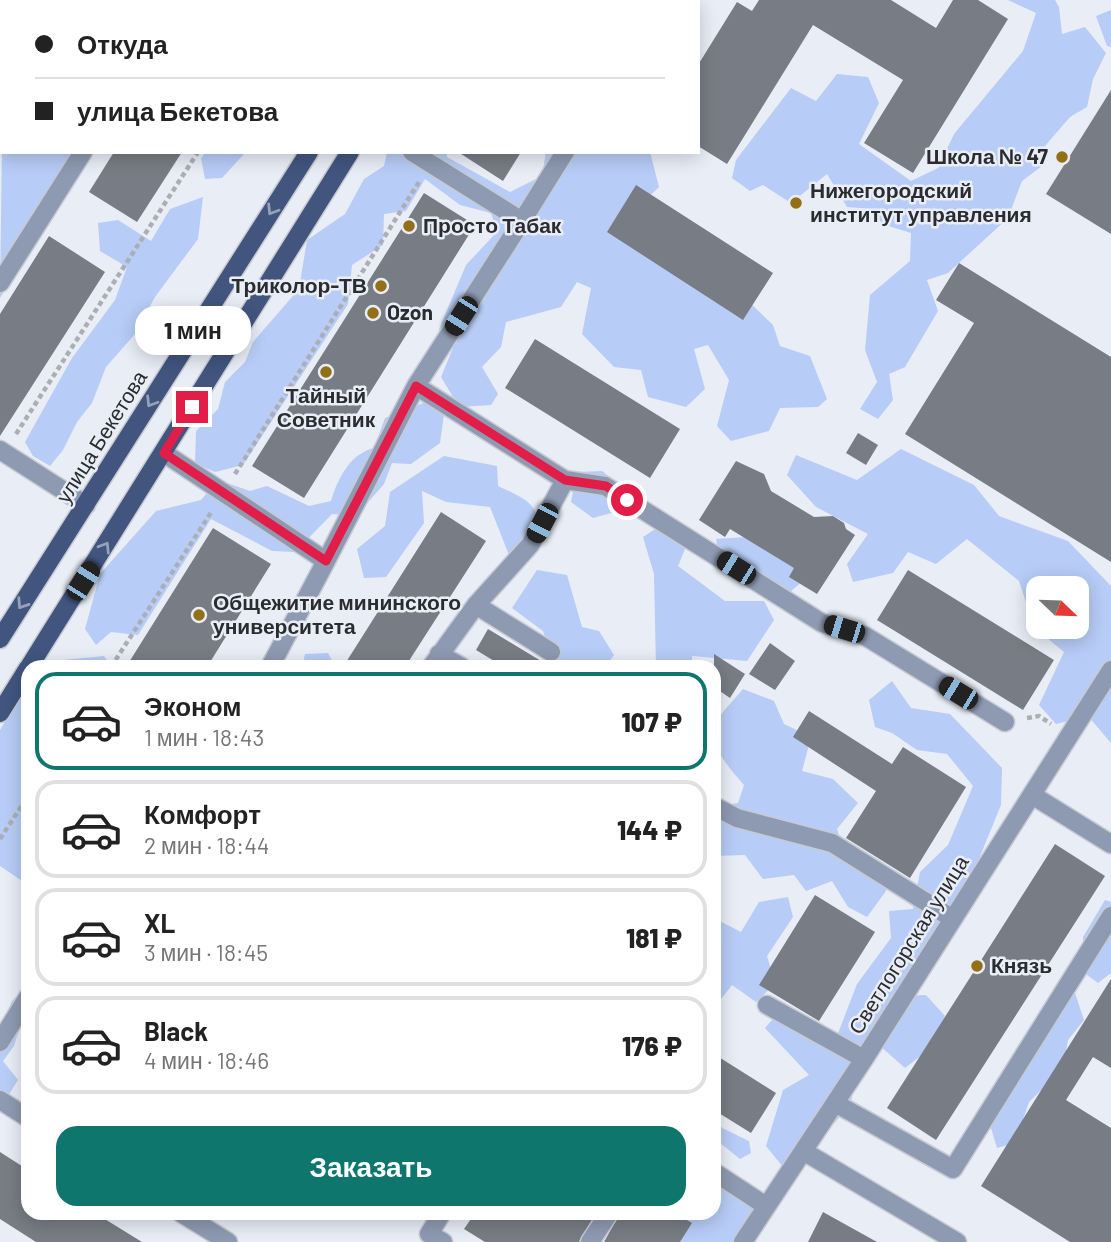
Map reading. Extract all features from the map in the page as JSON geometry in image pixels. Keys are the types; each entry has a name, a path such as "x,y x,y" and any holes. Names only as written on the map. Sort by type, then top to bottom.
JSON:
{"main road":[{"name":"улица Бекетова","path":"0,639 308,154"},
{"path":"34,660 349,154"},
{"path":"0,713 21,680"}],"street":[{"path":"0,283 82,154"},
{"path":"415,154 522,221"},
{"path":"274,660 416,386 564,154"},
{"path":"416,386 565,480 606,486 822,622 864,636 1005,722"},
{"path":"2,452 86,505"},
{"path":"164,453 326,561"},
{"path":"435,660 477,605 530,545 565,480"},
{"path":"477,605 551,652"},
{"name":"Светлогорская улица","path":"743,1242 864,1059 1111,670"},
{"path":"1032,795 1111,844"},
{"path":"721,810 737,818 832,843 953,919"},
{"path":"835,1102 953,1169 1111,916"},
{"path":"767,1004 864,1059"},
{"path":"0,1042 21,1008"},
{"path":"0,1100 21,1114"},
{"path":"803,1151 957,1242"},
{"path":"721,1177 766,1206"},
{"path":"192,1220 228,1242"},
{"path":"438,1220 429,1234 443,1242"},
{"path":"590,1242 604,1220"}],"path":[{"path":"2,452 197,154"},
{"path":"115,660 431,164"},
{"path":"1005,722 1039,716 1069,736"},
{"path":"0,839 21,807"}],"shaded area":[{"path":"1008,0 1055,0 1059,7 1062,34 1085,27 1106,53 1093,79 1087,107 1070,117 1045,146 1046,163 1022,181 1008,218 948,273 927,280 938,311 905,367 889,374 893,400 878,419 860,409 877,382 865,350 870,295 910,261 911,233 882,224 873,209 847,207 827,174 791,203 763,185 750,191 732,178 736,160 791,88 816,101 837,74 868,77 879,103 859,144 911,181 938,168 954,134 1023,51 1036,13"},
{"path":"1111,10 1111,47 1107,46 1096,16"},
{"path":"2,154 87,154 63,198 31,215 19,267 0,298"},
{"path":"204,154 244,154 222,178 205,179 201,158"},
{"path":"387,154 446,154 447,157 510,192 542,176 546,154 651,154 659,187 616,228 747,300 773,325 780,346 810,356 827,399 818,407 780,408 769,431 731,441 717,426 729,380 708,345 694,349 705,389 686,407 648,397 641,370 614,367 582,334 591,288 577,282 561,307 506,322 501,347 482,367 498,394 491,405 459,407 441,377 453,348 439,329 466,265 497,232 491,213 460,205 425,179 406,211 384,214 383,245 352,265 348,304 243,465 215,472 195,463 196,431 218,409 225,382 245,362 253,342 299,289 307,240 345,214 364,179 384,166"},
{"path":"203,197 198,239 155,297 135,334 106,367 92,403 77,422 63,450 50,466 33,456 25,442 72,358 115,300 127,267 100,251 98,223 118,220 151,241 170,209"},
{"path":"426,402 444,414 440,443 411,464 392,463 384,484 356,516 332,514 295,552 272,551 211,519 138,635 111,632 96,645 85,629 100,574 156,511 201,500 218,480 250,491 267,486 309,506 331,501 346,468 358,456 374,448 385,418"},
{"path":"901,449 974,485 999,516 1068,541 1111,586 1111,743 1088,716 1056,724 1039,705 1064,652 1048,639 1089,639 1089,576 1026,576 1026,602 1019,581 967,539 936,564 908,552 893,573 853,582 847,564 868,534 816,507 787,475 796,455 857,480"},
{"path":"444,456 497,466 498,486 527,501 536,513 537,545 509,555 490,507 446,502 422,491 424,523 386,577 364,578 357,549 385,526 390,492"},
{"path":"602,471 627,491 615,512 593,518 571,502 577,472"},
{"path":"672,518 692,532 678,566 725,601 764,601 774,620 747,661 692,656 692,660 656,660 654,574 643,537"},
{"path":"790,534 805,579 790,592 752,586 719,554 716,539"},
{"path":"537,570 567,575 582,627 599,631 614,655 610,660 553,660 543,631 512,608"},
{"path":"328,653 332,660 304,660 305,654"},
{"path":"104,656 107,660 63,660"},
{"path":"892,681 911,708 950,714 1002,768 1001,805 965,893 930,938 898,996 926,995 945,1016 931,1048 905,1068 880,1046 858,1055 851,1103 819,1142 783,1167 766,1146 783,1090 809,1075 765,1028 780,1011 837,1036 857,984 891,938 889,911 913,909 920,872 948,845 973,786 947,754 917,750 892,733 875,727 869,700"},
{"path":"743,689 774,701 784,724 811,737 802,771 833,779 858,803 837,829 847,862 885,868 886,891 867,917 848,907 832,881 806,891 794,875 763,879 745,855 721,856 721,806 738,803 744,785 721,756 721,714"},
{"path":"21,694 21,880 0,866 0,730"},
{"path":"788,897 793,917 767,956 775,984 756,1002 732,985 721,998 721,922 741,932 759,902"},
{"path":"1105,900 1111,902 1111,973 1098,983 1083,972 1083,937"},
{"path":"21,992 21,1024 14,1046 3,1061 18,1080 0,1109 0,1028 12,1001"},
{"path":"1075,993 1084,1020 1068,1040 1063,1069 1029,1102 1015,1143 997,1148 985,1108 1053,997"},
{"path":"721,1126 749,1141 751,1153 740,1159 721,1144"},
{"path":"721,1167 750,1183 756,1213 738,1242 628,1242 677,1231 678,1220 721,1220"}],"building":[{"path":"759,0 891,0 936,28 953,0 978,0 1008,19 913,173 864,143 903,80 813,25 727,164 700,147 700,62 737,2 752,11"},
{"path":"1111,90 1111,234 1046,194"},
{"path":"113,154 181,154 137,222 89,192"},
{"path":"461,154 520,154 503,181"},
{"path":"636,185 773,273 743,320 607,232"},
{"path":"424,193 475,225 304,498 252,466"},
{"path":"49,236 105,272 0,436 0,314"},
{"path":"959,263 1111,357 1111,562 905,434 974,323 936,300"},
{"path":"535,339 680,429 650,478 505,388"},
{"path":"858,433 878,445 866,465 846,453"},
{"path":"736,461 764,474 771,491 814,517 833,516 855,535 817,594 789,577 794,568 730,529 725,537 699,520"},
{"path":"441,512 486,541 410,660 347,660"},
{"name":"Общежитие мининского университета","path":"213,528 271,564 211,660 130,660"},
{"path":"908,570 1054,660 1023,710 877,620"},
{"path":"488,629 539,660 492,660 476,650"},
{"path":"770,643 795,661 775,690 749,674"},
{"path":"714,654 745,674 730,698 721,692 721,660 714,660"},
{"path":"809,711 892,764 903,747 966,787 910,878 846,838 876,791 793,737"},
{"path":"1055,844 1105,876 936,1140 887,1108"},
{"path":"815,895 875,932 819,1021 759,985"},
{"path":"1111,979 1111,1068 1093,1057 1066,1100 1111,1128 1111,1242 1070,1242 981,1186"},
{"path":"721,1058 776,1093 751,1133 721,1114"},
{"path":"0,1152 21,1166 21,1220 106,1220 142,1242 36,1242 0,1219"},
{"path":"823,1212 877,1242 808,1242"},
{"path":"470,1220 592,1220 579,1242 485,1242 464,1229"},
{"path":"616,1220 687,1220 692,1223 680,1242 604,1242"}],"place":[{"name":"Школа № 47","path":"1062,157"},
{"name":"Нижегородский институт управления","path":"796,203"},
{"name":"Просто Табак","path":"409,226"},
{"name":"Триколор-ТВ","path":"381,286"},
{"name":"Ozon","path":"373,313"},
{"name":"Тайный Советник","path":"326,372"},
{"name":"Общежитие мининского университета","path":"199,615"},
{"name":"Князь","path":"977,966"}],"route":[{"path":"192,407 164,453 326,561 416,386 565,480 606,486 627,500"}]}
